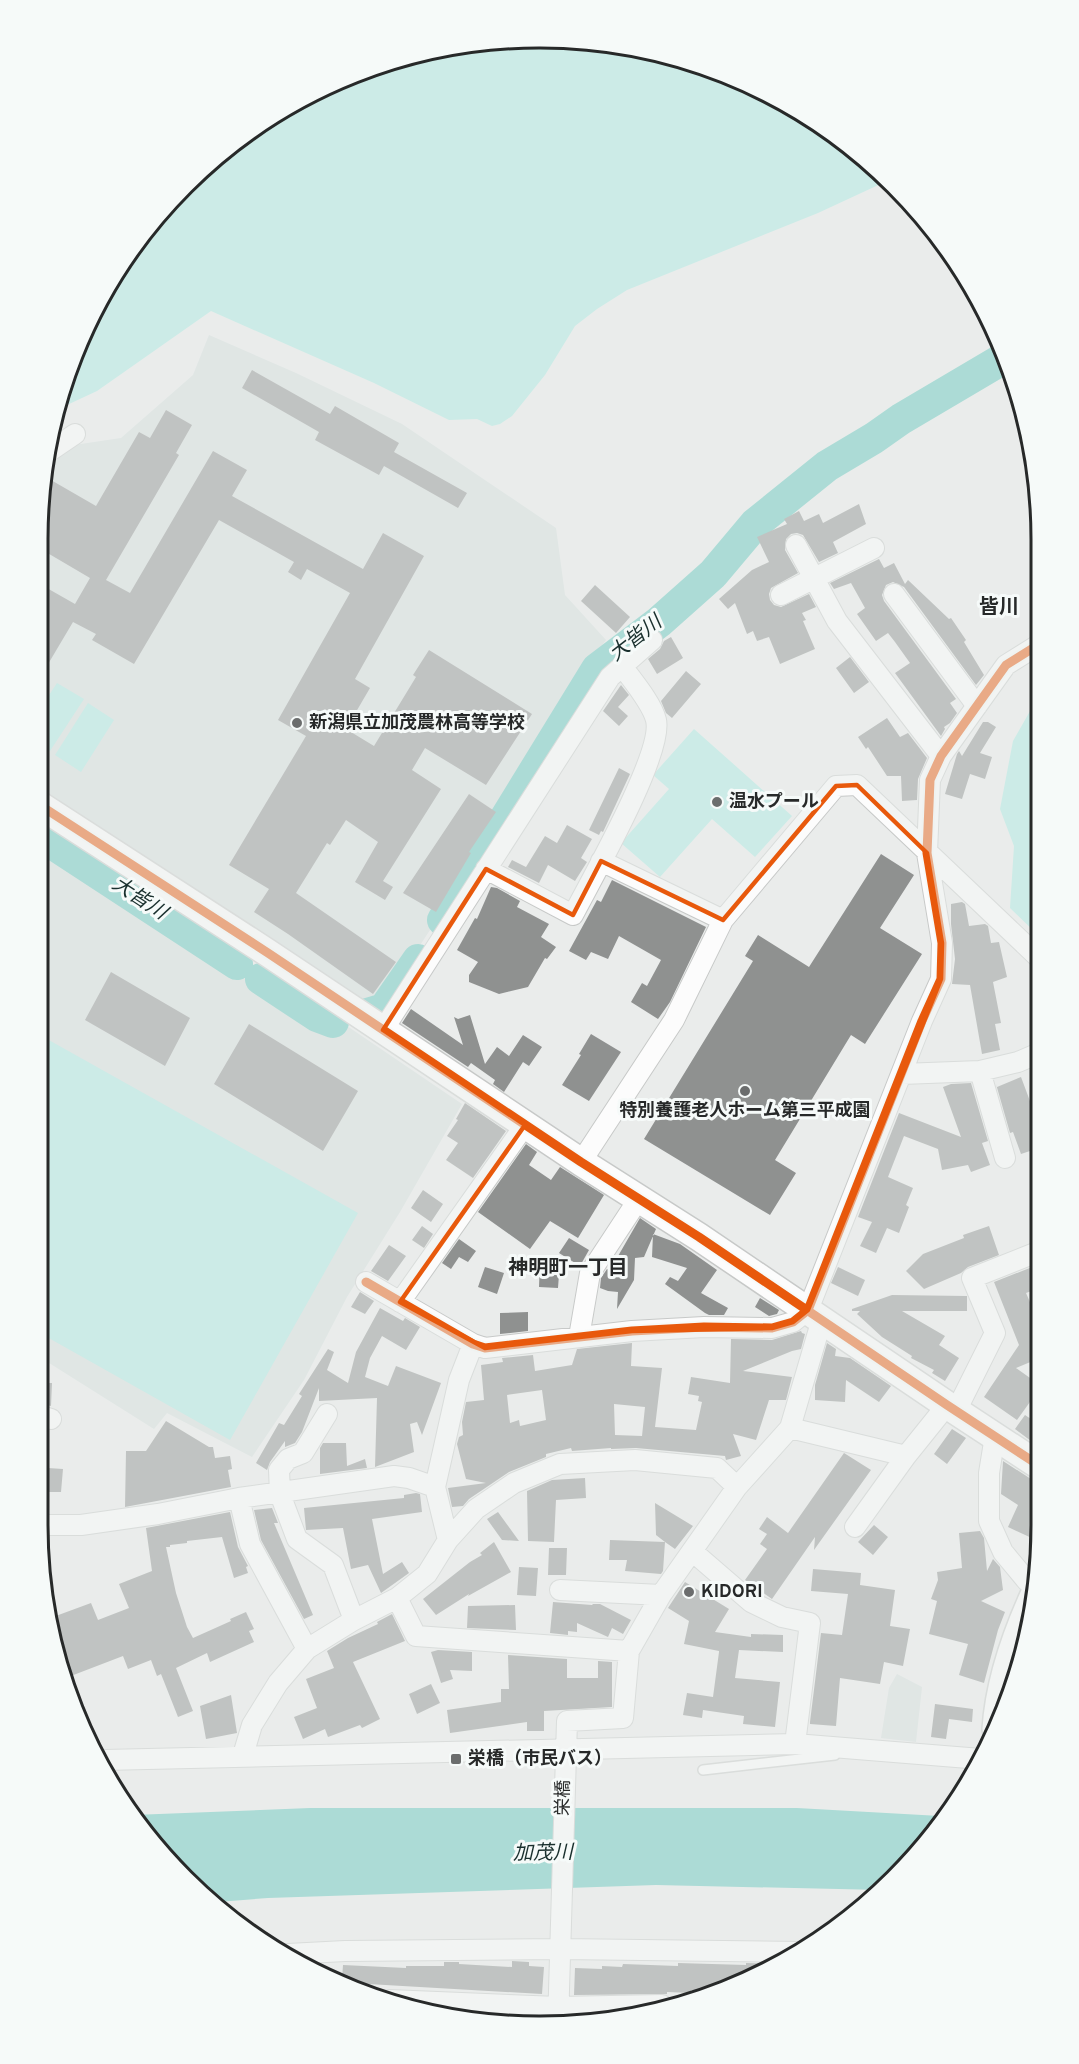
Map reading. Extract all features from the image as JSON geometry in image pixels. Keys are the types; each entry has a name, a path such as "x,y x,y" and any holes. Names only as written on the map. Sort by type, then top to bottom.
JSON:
{"street":[{"path":"57,446 75,434"},
{"path":"796,545 837,621 941,756"},
{"path":"781,595 873,548"},
{"path":"894,594 977,706"},
{"path":"383,1030 610,678 652,640"},
{"path":"397,1599 416,1636 629,1651 661,1595 737,1487 790,1428 815,1314 902,1074 941,979 942,943 927,853 930,780 941,756 1006,665 1031,649"},
{"path":"486,869 573,915 635,795 656,740 656,720 646,700 622,666"},
{"path":"581,1162 674,1020 723,920 836,786 857,785 1031,950"},
{"path":"48,814 699,1237 1031,1460"},
{"path":"601,861 723,920"},
{"path":"902,1074 980,1071 1031,1056"},
{"path":"980,1071 1005,1158"},
{"path":"400,1302 525,1125"},
{"path":"579,1337 591,1274 639,1200"},
{"path":"855,1527 906,1456 952,1408 994,1333 972,1278 1031,1255"},
{"path":"366,1282 473,1344 485,1348 632,1331 772,1328 815,1314"},
{"path":"448,1540 435,1487 459,1380 473,1344"},
{"path":"327,1414 303,1453 288,1459 279,1470 280,1494 297,1539 333,1565 354,1620"},
{"path":"790,1428 906,1456"},
{"path":"995,1436 989,1473 990,1521 1003,1552 1028,1581"},
{"path":"243,1755 252,1725 278,1683 307,1649 354,1620 397,1599 428,1574 448,1540 476,1509 514,1483 560,1464 635,1460 717,1468 737,1487"},
{"path":"48,1525 81,1526 239,1498 280,1494 394,1476 409,1478 435,1487"},
{"path":"239,1498 250,1544 307,1649"},
{"path":"692,1551 751,1602 782,1617 810,1623 795,1744"},
{"path":"560,1590 661,1595"},
{"name":"栄橋","path":"558,2015 567,1720 623,1718 629,1651"},
{"path":"109,1760 243,1755 565,1758 795,1744 971,1759"},
{"path":"300,1953 561,1943 782,1951"},
{"path":"431,2004 558,2015 626,2008"}],"lane":[{"path":"703,1770 874,1751"}],"highlighted area":[{"path":"857,785 927,853 942,943 941,979 808,1310 793,1322 772,1328 632,1331 485,1348 400,1302 525,1125 383,1030 486,869 573,915 601,861 723,920 836,786"}],"shaded area":[{"path":"540,48 604,52 667,65 728,85 785,114 839,150 879,185 818,213 627,290 575,326 545,375 512,416 500,424 492,426 477,419 449,420 374,383 211,311 97,391 67,405 85,351 114,294 150,240 192,192 240,150 294,114 351,85 412,65 475,52"},
{"name":"新潟県立加茂農林高等学校","path":"209,335 296,373 402,424 556,528 565,595 606,640 588,665 522,782 451,898 392,988 373,1007 345,995 175,875 48,797 48,540 54,460 74,445 121,438 193,375"},
{"path":"57,683 84,699 50,751 48,750 48,697"},
{"path":"88,703 114,720 81,772 55,755"},
{"path":"1031,709 1031,928 1010,908 1014,846 1000,809 1013,741"},
{"name":"温水プール","path":"694,729 792,816 755,857 712,819 660,877 621,843 669,789 653,775"},
{"path":"48,854 118,897 176,937 326,1028 347,1026 462,1104 400,1212 347,1297 304,1380 252,1457 167,1413 154,1429 48,1362"},
{"path":"48,1040 358,1213 230,1440 48,1338"},
{"path":"897,1674 922,1687 916,1742 881,1738 889,1688"}],"water":[{"name":"加茂川","path":"310,1808 797,1808 935,1816 909,1849 868,1890 656,1885 268,1898 224,1901 170,1849 143,1815"}],"building":[{"path":"252,370 330,414 335,406 399,443 394,452 467,493 458,508 384,466 379,475 315,440 319,432 242,388"},
{"path":"166,410 192,425 176,453 179,455 106,580 130,593 213,451 247,470 232,496 363,569 383,533 424,556 355,679 370,688 346,729 374,746 416,677 413,675 429,650 532,714 486,785 425,748 412,770 441,789 383,881 393,887 385,900 355,882 378,842 346,820 330,845 327,843 296,893 396,962 373,994 254,912 269,889 229,865 306,736 278,720 350,593 307,569 301,580 288,572 294,562 219,520 134,664 92,640 96,634 73,622 48,664 48,589 75,604 90,578 48,553 52,480 96,506 139,432 150,438"},
{"path":"859,504 866,524 833,542 838,553 819,562 803,535 791,534 786,539 785,550 798,573 771,588 770,600 774,605 781,607 809,594 816,607 802,613 815,649 780,664 769,637 757,641 753,631 747,634 735,603 728,609 719,599 752,570 769,562 757,537 787,524 784,519 799,511 804,521 819,514 823,523"},
{"path":"879,559 884,568 894,563 905,584 908,580 949,619 951,618 966,640 964,642 984,675 976,685 904,587 893,582 886,585 882,595 884,601 956,699 950,703 957,713 944,727 941,736 895,673 910,663 895,642 888,633 876,641 857,614 865,608 851,583 834,589 830,583"},
{"path":"595,585 630,617 616,633 581,601"},
{"path":"671,637 683,658 657,674 648,659 660,649 664,641"},
{"path":"850,657 869,682 854,693 836,668"},
{"path":"686,671 701,684 672,718 666,713 661,701"},
{"path":"621,685 629,695 618,707 628,716 619,726 603,711"},
{"path":"887,718 900,737 908,733 927,758 918,779 917,800 902,801 901,776 887,776 868,747 866,749 858,737"},
{"path":"983,722 996,727 980,753 992,757 985,779 970,774 962,799 945,794 957,754 959,751 962,756"},
{"path":"619,768 630,774 603,832 601,831 599,835 589,830"},
{"path":"469,794 496,812 469,852 471,853 436,912 403,893"},
{"path":"567,825 592,839 581,858 587,862 575,881 548,865 539,883 508,867 512,860 526,867 545,836 557,843"},
{"name":"特別養護老人ホーム第三平成園","path":"881,854 914,875 880,928 922,954 865,1044 851,1035 775,1160 796,1173 770,1215 644,1139 753,961 745,956 758,935 809,967"},
{"path":"612,880 706,927 670,1002 658,1019 631,1002 642,983 647,986 661,960 619,936 608,959 591,952 586,960 569,951 597,900 601,902"},
{"path":"491,887 520,901 517,907 549,924 541,937 556,947 547,959 545,958 528,987 499,994 469,982 469,975 478,962 457,950 475,918 477,919"},
{"path":"962,902 965,904 969,926 985,924 988,926 991,943 999,942 1007,977 993,982 1001,1023 995,1024 1000,1050 982,1054 970,985 952,984 955,959 951,904"},
{"path":"111,972 190,1018 165,1066 85,1020"},
{"path":"411,1009 463,1045 454,1017 458,1019 470,1015 485,1064 497,1047 509,1056 523,1035 542,1047 529,1066 523,1062 504,1092 493,1084 495,1080 471,1063 468,1067 402,1023"},
{"path":"249,1024 358,1091 323,1151 214,1084"},
{"path":"591,1034 621,1052 589,1101 562,1085"},
{"path":"1021,1077 1031,1104 1031,1151 1021,1154 1013,1132 1010,1133 996,1084 997,1087"},
{"path":"971,1083 988,1141 982,1143 990,1165 971,1172 968,1165 942,1170 938,1149 904,1136 888,1177 913,1188 906,1205 909,1207 899,1233 887,1228 876,1253 860,1246 872,1222 858,1217 899,1113 961,1137 943,1087 951,1084"},
{"path":"465,1103 506,1131 473,1178 446,1160 458,1143 447,1136 458,1120 456,1119"},
{"path":"526,1144 537,1152 529,1165 551,1180 560,1167 604,1195 578,1238 550,1221 530,1249 478,1212"},
{"path":"423,1190 443,1204 431,1222 411,1208"},
{"path":"640,1218 656,1229 644,1257 635,1258 634,1280 617,1309 618,1292 600,1288 601,1278 607,1269 610,1270"},
{"path":"422,1226 433,1234 424,1248 412,1240"},
{"path":"989,1226 999,1255 968,1267 961,1273 924,1289 906,1271 923,1254 964,1238 963,1235"},
{"path":"653,1234 680,1244 717,1270 701,1293 728,1308 724,1315 705,1313 665,1284 670,1277 678,1281 687,1268 652,1257"},
{"path":"569,1238 589,1250 580,1266 559,1253"},
{"path":"459,1239 476,1251 468,1262 459,1257 451,1269 442,1263"},
{"path":"389,1245 406,1256 388,1281 371,1271"},
{"path":"540,1260 560,1261 558,1288 539,1287"},
{"path":"485,1267 504,1273 497,1294 478,1287"},
{"path":"838,1267 865,1280 858,1296 831,1283"},
{"path":"1031,1268 1031,1291 1026,1293 1031,1304 1031,1362 1016,1368 1031,1379 1031,1401 1017,1420 984,1397 1019,1345 994,1282"},
{"path":"360,1292 374,1301 365,1314 351,1307"},
{"path":"892,1295 967,1296 967,1311 902,1311 945,1336 939,1345 959,1358 945,1381 932,1373 934,1370 911,1358 912,1356 882,1337 857,1314 860,1311 852,1311 852,1309"},
{"path":"760,1298 779,1310 777,1314 769,1316 755,1307"},
{"path":"380,1308 403,1321 405,1318 420,1327 406,1350 382,1336 370,1358 365,1377 388,1386 396,1366 441,1383 422,1435 417,1422 410,1424 414,1452 375,1467 377,1398 319,1401 319,1388 302,1432 295,1443 285,1447 285,1441 267,1470 256,1463 279,1423 284,1425 302,1396 299,1394 328,1349 334,1352 327,1370 348,1383 356,1352"},
{"path":"528,1312 528,1331 500,1334 500,1313"},
{"path":"801,1331 805,1334 801,1349 743,1371 792,1377 786,1400 769,1400 756,1440 733,1434 741,1456 726,1460 725,1456 636,1448 572,1451 571,1448 546,1454 546,1457 509,1472 469,1499 463,1506 452,1507 448,1488 486,1483 466,1479 457,1444 459,1437 463,1435 462,1422 466,1402 484,1400 481,1365 503,1362 502,1358 533,1355 535,1371 572,1365 577,1349 632,1343 631,1366 662,1368 655,1427 696,1430 702,1402 698,1401 699,1396 688,1394 691,1377 730,1383 731,1339 772,1340","holes":["542,1390 546,1420 520,1426 519,1420 510,1423 507,1395","614,1404 645,1407 642,1436 615,1435"]},
{"path":"827,1343 836,1349 835,1356 850,1358 891,1386 879,1402 846,1380 845,1402 815,1400 815,1385"},
{"path":"48,1383 52,1383 51,1406 48,1405"},
{"path":"1025,1415 1031,1419 1031,1441 1015,1429"},
{"path":"166,1421 209,1447 213,1447 215,1458 230,1456 232,1469 228,1470 231,1487 125,1507 126,1451 146,1451"},
{"path":"952,1429 966,1438 947,1464 934,1454"},
{"path":"323,1443 346,1443 347,1466 365,1459 367,1468 320,1474 320,1448"},
{"path":"844,1453 871,1470 814,1550 815,1537 772,1599 745,1580 767,1549 760,1544 767,1534 759,1529 767,1517 788,1533"},
{"path":"1003,1461 1031,1479 1031,1537 1008,1527 1018,1505 1001,1494"},
{"path":"48,1468 63,1469 61,1492 48,1492"},
{"path":"585,1478 586,1498 556,1500 554,1542 528,1541 527,1491 552,1480"},
{"path":"420,1494 422,1512 372,1519 383,1574 402,1562 409,1573 381,1593 368,1565 351,1569 343,1528 306,1530 304,1508 404,1498 404,1495"},
{"path":"655,1503 693,1526 675,1549 656,1535"},
{"path":"272,1508 278,1523 274,1523 313,1615 304,1619 261,1540 254,1510"},
{"path":"230,1512 238,1547 248,1566 246,1567 248,1573 234,1578 222,1537 187,1541 187,1543 166,1547 176,1593 193,1638 246,1612 254,1629 249,1631 254,1642 210,1662 207,1653 176,1668 193,1711 178,1717 161,1674 157,1676 151,1660 128,1669 123,1656 72,1676 57,1620 56,1616 91,1603 98,1620 129,1608 119,1584 152,1571 146,1528"},
{"path":"498,1512 519,1541 502,1540 487,1519"},
{"path":"874,1525 888,1537 873,1555 858,1542"},
{"path":"980,1531 984,1538 987,1571 993,1559 1000,1567 1003,1590 981,1601 1005,1612 984,1683 959,1675 968,1644 929,1634 937,1601 931,1599 938,1580 937,1572 962,1568 959,1533"},
{"path":"610,1540 665,1542 661,1574 625,1571 627,1560 609,1560"},
{"path":"494,1542 511,1572 468,1596 469,1594 436,1615 423,1599 482,1555 480,1553"},
{"path":"549,1548 567,1548 566,1575 548,1575"},
{"path":"519,1567 538,1568 536,1596 517,1595"},
{"path":"813,1569 861,1573 860,1585 895,1590 890,1626 910,1629 903,1666 884,1662 880,1684 840,1678 836,1726 810,1724 810,1722 821,1633 842,1635 848,1594 811,1591"},
{"path":"685,1582 729,1609 715,1632 751,1637 751,1634 783,1635 783,1652 739,1650 735,1678 780,1682 775,1727 743,1724 744,1716 703,1710 702,1718 683,1715 687,1693 713,1697 719,1652 684,1644 689,1621 668,1608"},
{"path":"553,1602 600,1604 631,1620 623,1634 612,1628 608,1637 577,1623 577,1632 568,1631 568,1635 550,1633"},
{"path":"515,1605 516,1630 467,1628 468,1606"},
{"path":"392,1614 405,1641 353,1662 380,1719 362,1728 360,1725 328,1737 325,1729 303,1739 294,1717 317,1708 306,1679 334,1668 327,1651"},
{"path":"438,1650 472,1652 472,1671 450,1670 453,1679 441,1683 431,1652"},
{"path":"508,1655 567,1659 567,1678 598,1678 598,1661 612,1662 612,1707 544,1711 544,1731 527,1731 527,1722 450,1733 447,1710 501,1702 501,1689 509,1689"},
{"path":"431,1684 440,1703 417,1714 409,1694"},
{"path":"231,1695 237,1733 206,1739 200,1706"},
{"path":"935,1704 973,1709 972,1722 949,1719 946,1739 931,1737"},
{"path":"512,1961 529,1962 529,1966 544,1967 542,1994 364,1984 342,1975 343,1965 406,1968 406,1966 444,1966 444,1962 459,1962 459,1964 512,1967"},
{"path":"678,1963 760,1963 728,1979 687,1993 574,1995 575,1968 602,1969 602,1966 622,1967 623,1964 678,1966"}],"waterway":[{"name":"大皆川","path":"443,920 597,669 659,622 713,574 755,524 827,466 998,362"},
{"name":"大皆川","path":"48,842 237,964"},
{"name":"大皆川","path":"367,1014 384,1009 418,960"},
{"name":"大皆川","path":"261,979 317,1016 333,1022"}],"cycle path":[{"path":"366,1282 473,1344 485,1348 632,1331 704,1327 772,1328 793,1322 808,1310 922,1021 941,979 942,943 927,853 930,780 941,756 1006,665 1031,649"},
{"path":"48,810 268,953 581,1162 699,1237 1031,1460"}],"place":[{"name":"新潟県立加茂農林高等学校","path":"297,723"},
{"name":"温水プール","path":"717,802"},
{"name":"特別養護老人ホーム第三平成園","path":"745,1091"},
{"name":"KIDORI","path":"689,1592"},
{"name":"栄橋（市民バス）","path":"456,1759"}],"district":[{"name":"皆川","path":"999,608"},
{"name":"神明町一丁目","path":"568,1269"}]}
